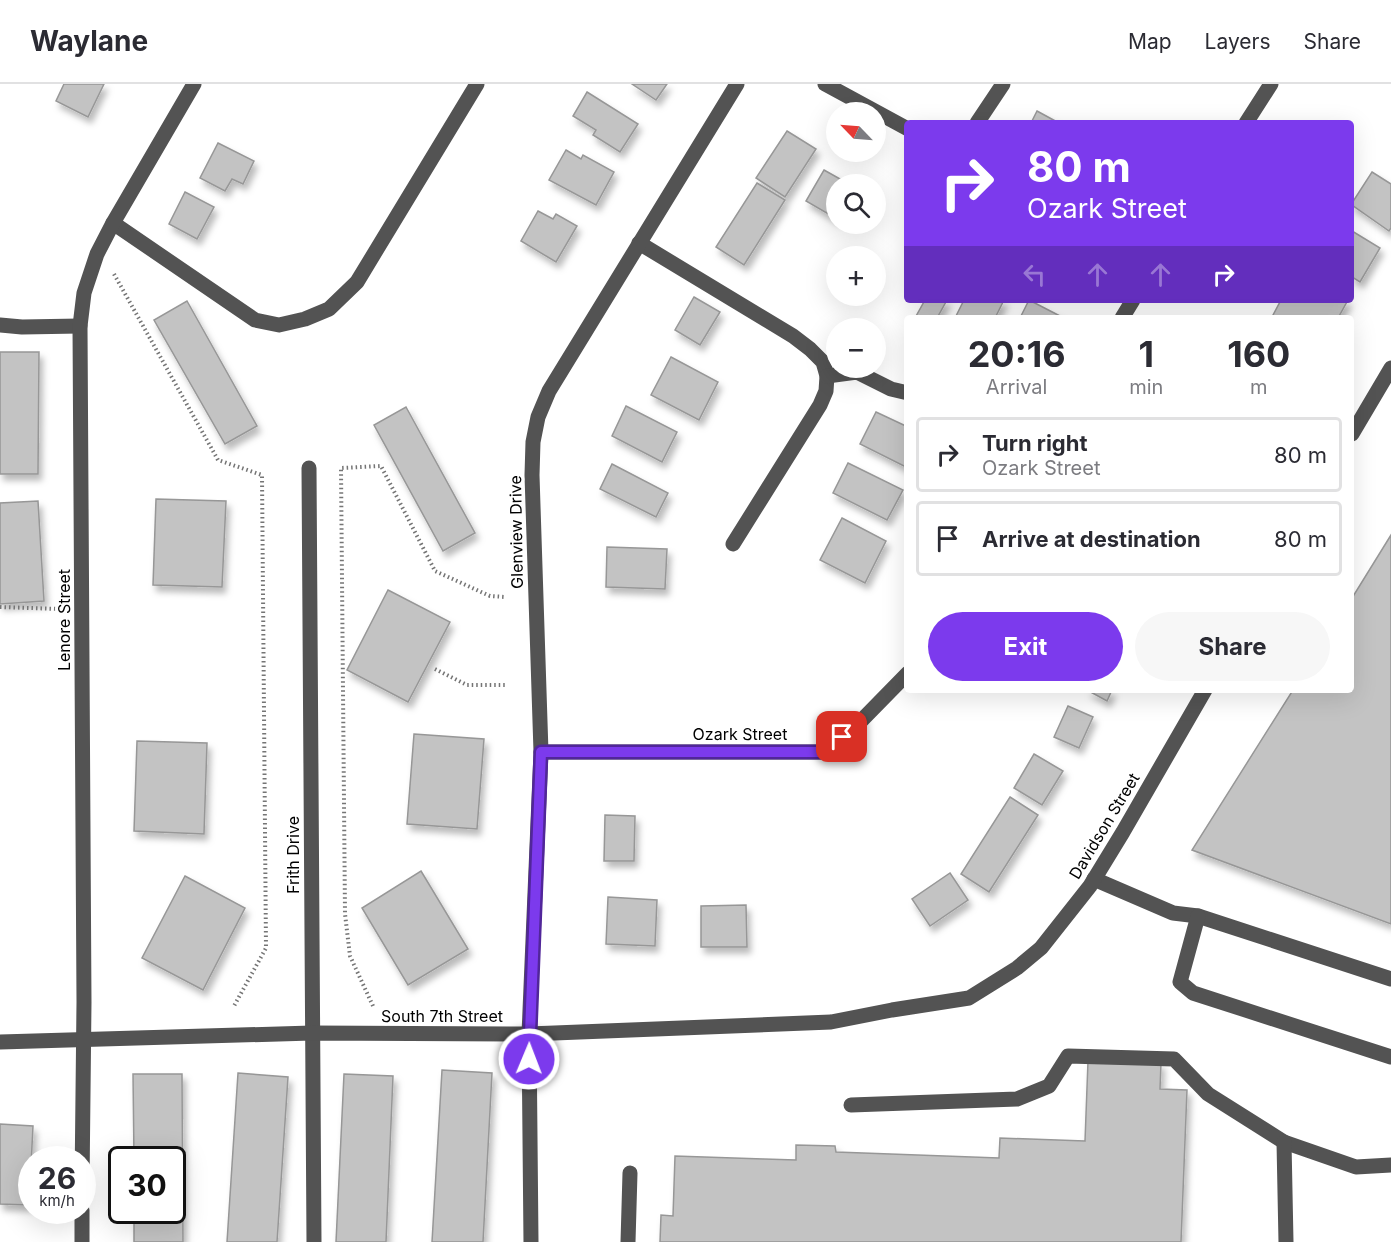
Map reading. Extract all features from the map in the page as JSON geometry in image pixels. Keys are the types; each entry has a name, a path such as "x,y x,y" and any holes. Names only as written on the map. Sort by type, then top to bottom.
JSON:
{"street":[{"name":"Lenore Street","path":"82,1146 84,1002 80,326 84,293 97,254 194,84"},
{"path":"113,223 255,320 279,325 305,320 329,309 357,282 477,84"},
{"name":"Glenview Drive","path":"531,1242 530,1034 541,752 532,511 533,442 538,417 549,391 737,84"},
{"path":"825,84 904,127"},
{"path":"979,120 1003,84"},
{"path":"1248,120 1271,84"},
{"path":"639,243 793,336 823,362 826,372"},
{"path":"0,325 80,326"},
{"path":"1354,431 1391,368"},
{"path":"733,544 820,405 826,391 827,378"},
{"path":"869,378 891,389 904,392"},
{"name":"Frith Drive","path":"309,468 314,1242"},
{"name":"Ozark Street","path":"541,752 824,752 860,722 904,677"},
{"name":"Davidson Street","path":"1017,968 1041,948 1094,879 1203,693"},
{"path":"1094,879 1173,913 1198,916 1391,979"},
{"path":"1198,916 1180,982 1193,993 1391,1057"},
{"name":"South 7th Street","path":"0,1041 312,1033 530,1034 831,1022 969,998 1017,968"},
{"path":"851,1105 1017,1099 1049,1086 1068,1056 1174,1059 1208,1094 1284,1142 1356,1167 1391,1165"},
{"path":"1284,1142 1286,1242"},
{"path":"628,1242 630,1173"},
{"path":"82,1224 82,1242"}],"path":[{"path":"114,274 218,460 262,475 266,948 234,1006"},
{"path":"373,1006 350,956 345,914 341,468 381,466 435,571 490,596 505,597"},
{"path":"0,607 60,609"},
{"path":"435,669 467,685 506,685"}],"building":[{"path":"64,84 104,84 88,117 56,101"},
{"path":"632,84 667,84 656,100"},
{"path":"587,92 638,124 620,152 593,135 596,130 573,116"},
{"path":"1037,111 1054,120 1032,120"},
{"path":"787,131 816,149 785,197 756,178"},
{"path":"218,143 254,161 243,184 232,179 225,191 200,178"},
{"path":"566,150 581,159 583,155 614,172 596,205 549,180"},
{"path":"824,170 831,174 826,174 826,213 806,201"},
{"path":"1372,172 1391,184 1391,228 1389,231 1354,206 1354,200"},
{"path":"757,183 785,200 744,265 716,247"},
{"path":"185,192 214,207 197,239 169,224"},
{"path":"538,211 553,219 556,214 577,226 556,262 521,241"},
{"path":"1354,232 1380,248 1360,282 1354,278"},
{"path":"694,297 720,312 700,345 675,330"},
{"path":"187,301 257,426 225,444 154,320"},
{"path":"923,303 945,303 939,315 917,315"},
{"path":"962,303 1002,303 996,315 956,315"},
{"path":"1028,303 1035,303 1058,315 1022,315"},
{"path":"1279,303 1346,303 1340,315 1273,315"},
{"path":"0,352 39,352 38,474 0,474"},
{"path":"671,357 718,382 699,420 651,395"},
{"path":"626,406 677,432 662,462 612,436"},
{"path":"406,407 475,533 443,551 374,425"},
{"path":"876,412 904,425 904,466 860,444"},
{"path":"848,463 903,490 887,520 833,493"},
{"path":"612,464 668,493 656,517 600,489"},
{"path":"156,499 226,501 222,587 153,585"},
{"path":"38,501 44,601 0,604 0,503"},
{"path":"842,518 886,541 865,583 820,560"},
{"path":"1391,535 1391,924 1192,850 1291,693 1354,693 1354,595"},
{"path":"607,547 667,549 665,589 606,587"},
{"path":"388,590 450,622 408,702 347,670"},
{"path":"1092,693 1111,693 1107,701"},
{"path":"1068,706 1093,717 1079,748 1054,737"},
{"path":"414,734 484,739 477,829 407,824"},
{"path":"137,741 207,743 204,834 134,831"},
{"path":"1034,754 1063,771 1042,805 1014,788"},
{"path":"1010,797 1038,815 989,892 961,874"},
{"path":"605,815 635,816 634,861 604,861"},
{"path":"421,871 468,949 408,985 362,908"},
{"path":"950,873 968,900 930,926 912,899"},
{"path":"185,876 245,908 203,990 142,958"},
{"path":"608,897 657,900 655,946 606,944"},
{"path":"746,905 747,947 701,947 701,906"},
{"path":"1088,1061 1161,1063 1160,1089 1187,1090 1181,1242 660,1242 661,1215 673,1216 675,1156 796,1160 796,1145 835,1146 836,1152 999,1158 1000,1138 1085,1141"},
{"path":"442,1070 492,1073 483,1242 432,1242"},
{"path":"238,1073 288,1077 277,1242 227,1242"},
{"path":"133,1074 182,1074 182,1146 134,1146"},
{"path":"344,1074 393,1076 386,1242 336,1242"},
{"path":"0,1124 33,1126 32,1146 18,1146 18,1205 0,1204"},
{"path":"134,1224 183,1224 183,1242 134,1242"}],"route":[{"path":"529,1059 541,752 824,752 842,737"}]}
